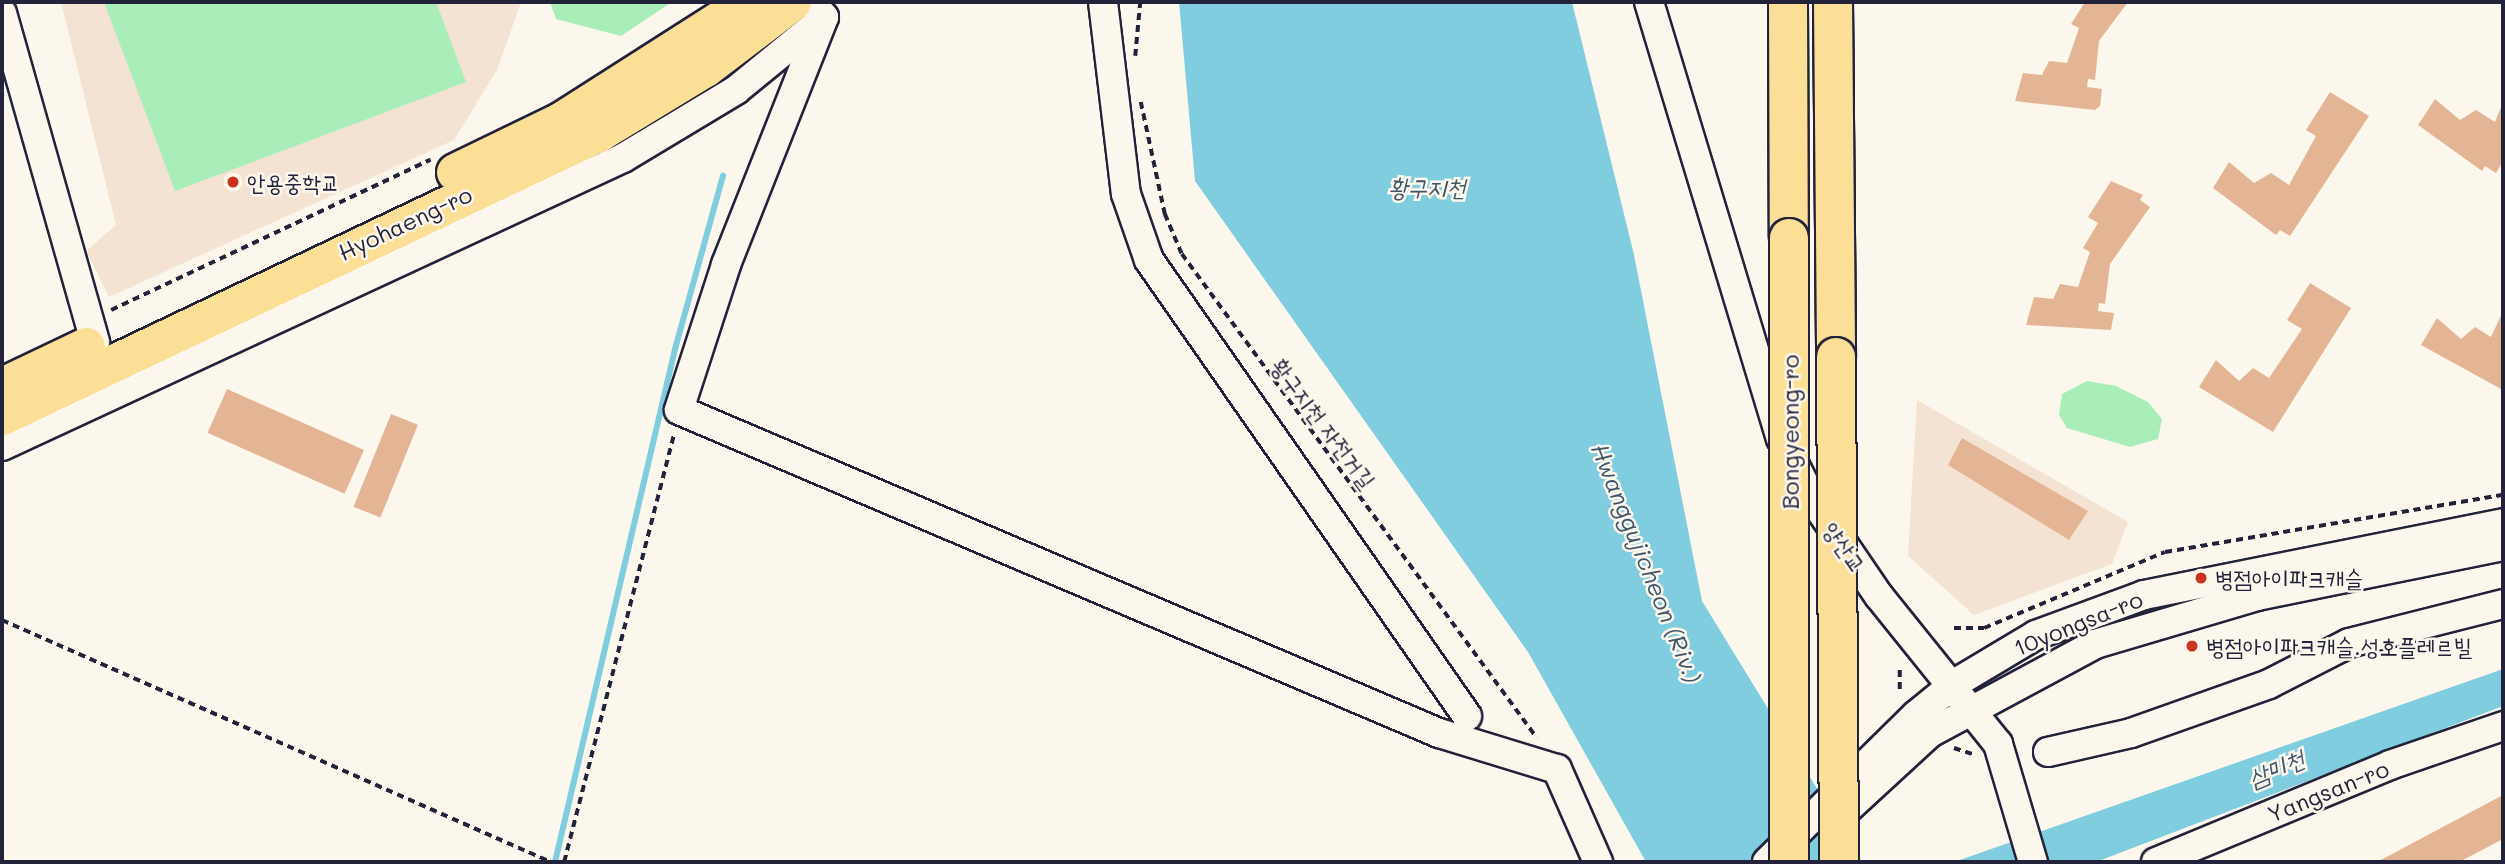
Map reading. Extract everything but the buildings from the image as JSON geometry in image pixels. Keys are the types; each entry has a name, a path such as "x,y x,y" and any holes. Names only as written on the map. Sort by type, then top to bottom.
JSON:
{"highway":[{"name":"Bongyeong-ro","path":"1788,2 1788,862"},
{"name":"Bongyeong-ro","path":"1833,2 1839,862"}],"main road":[{"name":"Hyohaeng-ro","path":"514,158 747,2"},
{"name":"Hyohaeng-ro","path":"2,416 309,254 514,158 648,105 809,7"},
{"name":"Hyohaeng-ro","path":"2,386 93,331 309,254"}],"street":[{"path":"1103,2 1126,194 1149,260 1467,716"},
{"name":"양산교","path":"1649,2 1781,438 1810,495 1879,596 1962,695 2006,767 2033,862"},
{"path":"809,7 680,411 1439,733 1558,769 1598,862"},
{"path":"2,446 623,158 736,90 809,7"},
{"path":"2,13 93,331"},
{"name":"10yongsa-ro","path":"1768,862 1909,736 2048,630 2144,595 2503,523"},
{"name":"10yongsa-ro","path":"1962,695 2211,607 2503,546"},
{"path":"2048,752 2132,733 2269,684 2348,643 2503,604"},
{"path":"2048,630 2044,648 2062,659"},
{"name":"Yangsan-ro","path":"2156,862 2390,765 2503,726"},
{"name":"10yongsa-ro","path":"1794,862 1909,736"}],"path":[{"path":"1128,34 1133,65 1140,2"},
{"name":"황구지천 자전거길","path":"1138,87 1164,215 1182,254 1558,769"},
{"path":"93,331 440,155"},
{"path":"564,862 680,411"},
{"path":"2,620 551,862"},
{"path":"1900,670 1900,694"}],"shaded area":[{"name":"안용중학교","path":"61,2 521,2 497,70 454,140 109,297 86,251 116,225"},
{"path":"1917,400 2128,522 2112,564 1974,615 1908,556"}],"green space":[{"path":"104,2 436,2 466,82 175,191"},
{"path":"550,2 672,2 621,36 556,19"},
{"path":"2087,381 2116,386 2148,402 2162,419 2158,439 2130,447 2067,428 2059,415 2062,394"}],"water":[{"name":"황구지천","path":"1179,2 1572,2 1634,255 1702,601 1862,862 1646,862 1528,652 1195,181"},
{"name":"삼미천","path":"2503,669 2503,706 2096,862 1954,862"}],"waterway":[{"path":"555,862 675,349 723,176"}],"place":[{"name":"안용중학교","path":"233,182"},
{"name":"병점아이파크캐슬","path":"2201,578"},
{"name":"병점아이파크캐슬.성호플레르빌","path":"2192,646"}],"water label":[{"name":"Hwanggujicheon (Riv.)","path":"1647,563"}]}
